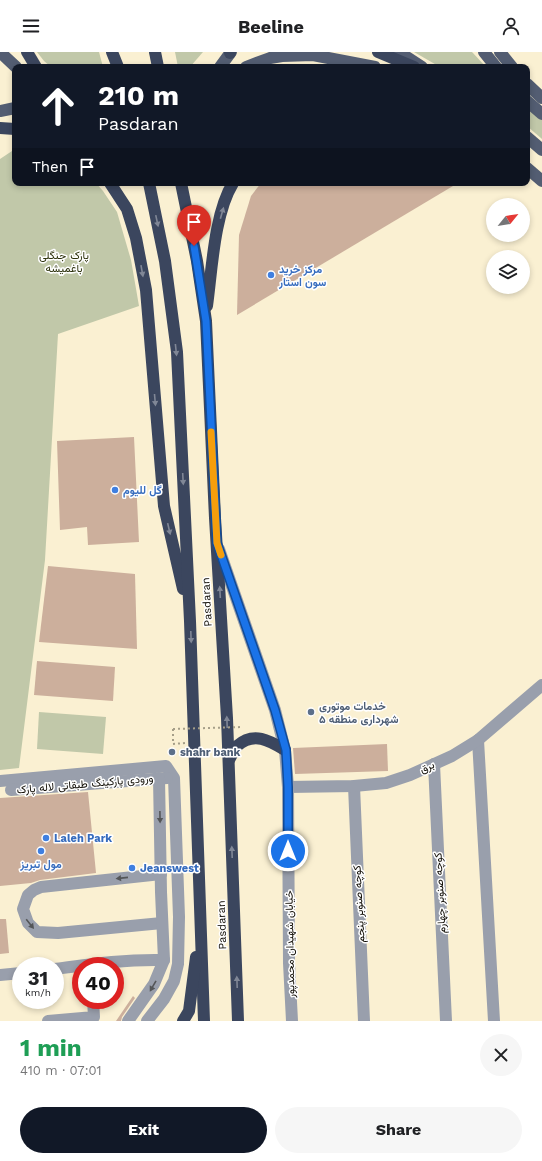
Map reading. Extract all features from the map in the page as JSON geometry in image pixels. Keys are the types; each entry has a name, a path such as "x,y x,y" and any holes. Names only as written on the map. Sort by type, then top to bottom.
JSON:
{"highway":[{"path":"27,52 34,64"},
{"path":"112,52 117,64"},
{"path":"120,52 123,64"},
{"path":"155,52 157,64"},
{"path":"158,52 158,64"},
{"path":"378,52 407,64"},
{"path":"0,128 12,128"},
{"path":"112,186 127,209 136,238 146,290 164,506 190,621"},
{"name":"Pasdaran","path":"150,186 165,261 177,352 190,621 204,1021"},
{"name":"Pasdaran","path":"182,186 197,261 206,321 229,761 238,1021"},
{"path":"206,321 217,230 228,192 231,186"},
{"path":"229,761 237,746 250,739 259,738 271,742 286,750"},
{"path":"183,1021 189,1011 200,922"}],"main road":[{"path":"0,52 13,64"},
{"path":"222,64 230,52"},
{"path":"342,52 368,64"},
{"path":"399,52 417,64"},
{"path":"484,52 494,64"},
{"path":"500,52 510,64"},
{"path":"254,64 270,58 282,56 313,55 359,64"},
{"path":"530,87 542,98"},
{"path":"530,104 542,114"},
{"path":"0,110 12,108"},
{"path":"530,140 542,150"},
{"path":"530,171 542,181"}],"street":[{"name":"خیابان شهیدان محمدپور","path":"217,543 275,710 286,750 288,787 289,963 292,1021"},
{"name":"برق","path":"288,787 354,786 386,783 410,775 452,756 478,740 542,685"},
{"path":"478,740 494,1021"},
{"name":"کوچه صنوبر چهارم","path":"434,764 446,1021"},
{"path":"0,781 166,766 174,778 179,917 178,964 174,981 164,999 147,1021"},
{"path":"128,1021 154,984 164,960 159,778"},
{"name":"ورودی پارکینگ طبقاتی لاله پارک","path":"10,790 174,778"},
{"name":"کوچه صنوبر پنجم","path":"354,786 364,1021"},
{"path":"161,874 41,887 28,894 23,909 28,924 37,932 58,933 162,923"},
{"path":"161,889 173,888 173,962 164,999"},
{"path":"124,962 164,960"},
{"path":"0,975 12,974"},
{"path":"48,1021 93,1019"}],"path":[{"path":"173,744 173,729 243,727"}],"green space":[{"path":"37,52 99,52 102,64 48,64"},
{"path":"175,52 203,52 193,64 177,64"},
{"path":"414,52 472,52 483,64 435,64"},
{"path":"530,106 542,116 542,139 530,129"},
{"name":"پارک جنگلی باغمیشه","path":"12,151 12,186 99,186 117,212 131,260 139,306 58,334 45,560 19,768 0,770 0,159"},
{"path":"39,712 106,717 103,754 37,749"}],"building":[{"name":"مرکز خرید سون استار","path":"259,186 453,186 237,315 239,235 251,196"},
{"path":"134,437 139,542 88,545 87,527 60,530 57,441"},
{"path":"48,566 135,574 137,649 39,642"},
{"path":"37,661 115,667 113,701 34,695"},
{"path":"387,744 388,771 295,774 293,748"},
{"name":"Laleh Park","path":"88,792 96,873 0,886 0,798"},
{"path":"0,919 6,919 9,953 0,954"},
{"path":"133,996 135,998 122,1017 121,1021 116,1021"}],"slow traffic":[{"path":"211,432 217,543 221,555"}],"place":[{"name":"مرکز خرید سون استار","path":"271,275"},
{"name":"گل للیوم","path":"115,490"},
{"name":"خدمات موتوری شهرداری منطقه ۵","path":"311,712"},
{"name":"shahr bank","path":"172,752"},
{"name":"Laleh Park","path":"46,838"},
{"name":"مول تبریز","path":"41,851"},
{"name":"Jeanswest","path":"132,868"}],"route":[{"path":"194,246 206,321 217,543 275,710 286,750 288,787 288,851"}]}
